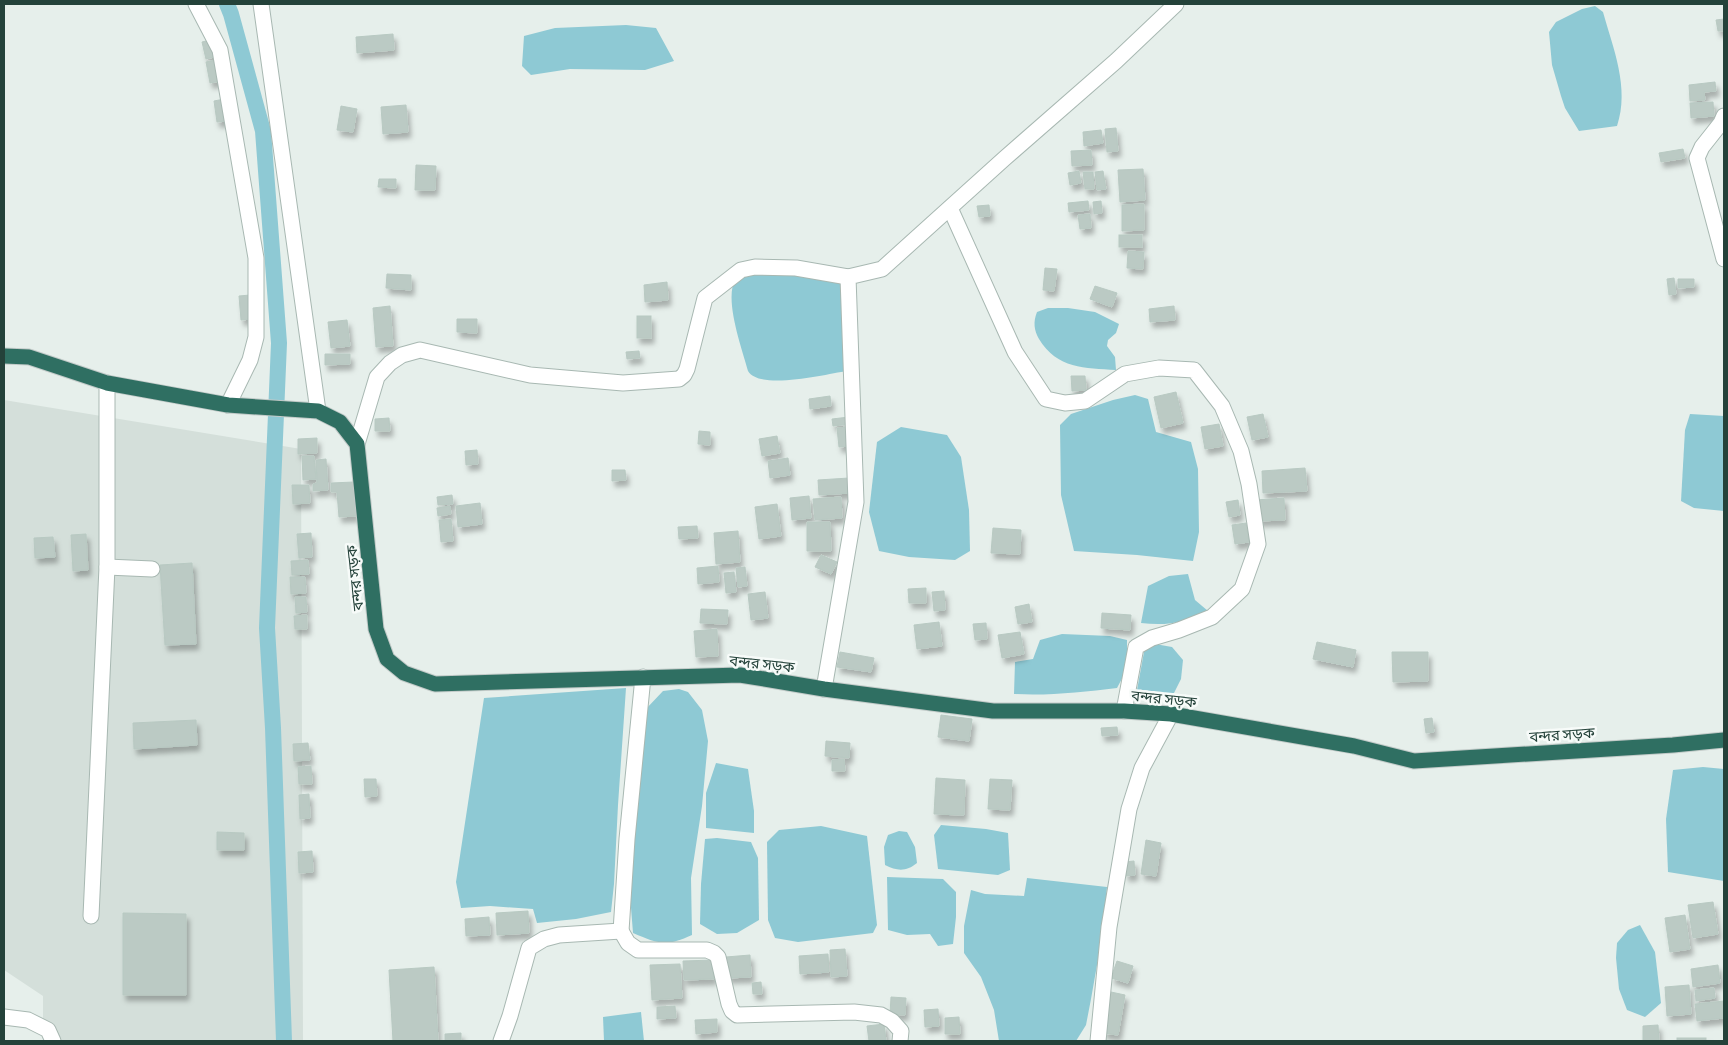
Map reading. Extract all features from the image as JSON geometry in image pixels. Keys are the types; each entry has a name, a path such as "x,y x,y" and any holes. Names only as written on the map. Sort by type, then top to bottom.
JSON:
{"highway":[{"path":"4,356 29,357 107,383 235,405 318,411 340,422 357,444"},
{"name":"বন্দর সড়ক","path":"357,444 376,629 387,659 404,673 435,684 740,675 993,711 1124,711 1171,714 1354,746 1414,761 1673,745 1724,740"}],"street":[{"path":"196,4 220,50 256,258 256,336 235,405"},
{"path":"261,4 318,411"},
{"path":"357,444 377,377 390,363 402,355 420,350 530,375 623,383 679,379 687,369 705,298 741,270 755,267 796,268 848,277 882,269 1116,61 1176,4"},
{"path":"1724,116 1721,123 1702,147 1697,158 1724,259"},
{"path":"950,208 1015,352 1046,399 1065,403 1085,401 1125,374 1159,368 1194,370 1222,406 1241,450 1249,484 1258,544 1242,589 1212,617 1152,638 1136,647 1124,711"},
{"path":"824,688 856,502 848,277"},
{"path":"91,916 107,567 107,383"},
{"path":"107,567 152,569"},
{"path":"643,677 627,839 621,931 628,943 638,950 707,950 714,953 718,957 729,1004 732,1011 737,1014 854,1012 881,1015 892,1021 901,1031 900,1041"},
{"path":"1098,1041 1109,927 1129,809 1142,768 1171,714"},
{"path":"501,1041 529,948 544,939 559,935 621,931"},
{"path":"4,1017 28,1020 42,1026 48,1030 53,1041"}],"shaded area":[{"path":"4,400 301,449 303,1041 43,1041 43,996 4,970"}],"water":[{"path":"1595,6 1603,12 1619,68 1622,97 1621,112 1617,126 1579,131 1565,108 1561,96 1552,65 1549,32 1556,22 1582,9"},
{"path":"626,25 656,28 674,61 645,70 570,69 531,75 522,66 524,36 555,28"},
{"path":"775,270 841,283 847,371 810,378 779,381 755,377 748,371 735,323 732,298 733,287 736,278"},
{"path":"1048,308 1068,308 1095,312 1119,324 1116,333 1108,340 1107,346 1115,357 1116,370 1093,369 1073,365 1054,356 1046,349 1036,332 1035,319 1037,312"},
{"path":"1135,395 1148,399 1156,432 1191,442 1198,469 1199,532 1193,561 1074,551 1061,495 1060,425 1071,414"},
{"path":"1690,414 1724,416 1724,511 1694,508 1681,501 1685,430"},
{"path":"901,427 947,435 961,457 969,510 970,551 955,560 909,557 879,551 869,512 877,442"},
{"path":"1188,574 1195,600 1208,611 1176,623 1141,623 1148,586 1169,576"},
{"path":"1062,634 1110,636 1127,640 1127,669 1117,688 1053,694 1014,694 1015,662 1033,659 1040,640"},
{"path":"1155,644 1172,647 1183,660 1181,679 1174,693 1148,693 1137,690 1144,652"},
{"path":"626,688 611,912 576,919 537,923 533,909 490,906 461,908 456,882 484,698"},
{"path":"679,689 688,692 702,710 708,741 702,806 691,878 692,935 669,943 662,943 633,933 630,895 646,709 663,691"},
{"path":"716,763 748,769 754,811 754,833 706,828 706,793"},
{"path":"1703,767 1724,769 1724,881 1668,872 1666,819 1673,770"},
{"path":"941,825 1008,833 1010,870 998,875 938,869 934,835"},
{"path":"821,826 867,836 877,925 873,933 798,942 775,938 768,920 767,842 779,830"},
{"path":"899,831 907,832 915,847 917,863 901,870 885,865 884,847 888,835"},
{"path":"717,838 751,842 758,858 759,920 737,933 717,934 700,924 705,839"},
{"path":"887,877 943,879 956,892 953,944 938,946 930,934 907,935 888,930"},
{"path":"1027,878 1107,887 1103,931 1086,1025 1076,1041 999,1041 994,1010 981,977 964,953 964,926 971,890 985,894 1024,896"},
{"path":"1640,925 1655,952 1661,1003 1645,1017 1627,1010 1619,989 1616,958 1617,943 1628,930"},
{"path":"641,1012 644,1041 604,1041 603,1017"}],"building":[{"path":"1724,19 1724,31 1718,31 1716,20"},
{"path":"393,34 394,50 357,53 356,37"},
{"path":"210,40 214,57 206,59 202,42"},
{"path":"215,60 220,81 210,83 206,62"},
{"path":"1715,82 1716,91 1704,92 1705,100 1690,101 1689,85"},
{"path":"224,99 227,121 217,122 214,101"},
{"path":"1713,102 1714,116 1691,118 1690,103"},
{"path":"406,105 408,132 383,134 381,107"},
{"path":"341,106 357,109 353,132 337,130"},
{"path":"1116,128 1118,151 1107,152 1105,129"},
{"path":"1101,130 1103,143 1084,146 1083,132"},
{"path":"1683,149 1685,158 1661,162 1659,153"},
{"path":"1091,150 1092,165 1072,166 1071,151"},
{"path":"416,165 436,166 435,190 415,190"},
{"path":"1143,169 1145,200 1120,202 1118,170"},
{"path":"1079,171 1081,183 1070,185 1068,173"},
{"path":"1103,171 1106,189 1097,190 1095,172"},
{"path":"1083,172 1093,172 1094,189 1085,189"},
{"path":"379,179 396,179 396,188 378,187"},
{"path":"1088,201 1089,210 1069,212 1068,203"},
{"path":"1101,201 1102,213 1094,214 1093,202"},
{"path":"1144,204 1144,230 1122,231 1122,205"},
{"path":"989,205 990,216 979,217 977,206"},
{"path":"1090,214 1091,228 1080,229 1078,215"},
{"path":"1119,235 1142,235 1142,247 1119,247"},
{"path":"1128,251 1144,252 1143,269 1127,268"},
{"path":"1045,268 1057,269 1054,291 1043,290"},
{"path":"387,274 411,275 411,290 386,288"},
{"path":"1674,278 1676,294 1669,295 1667,279"},
{"path":"1678,279 1694,279 1694,287 1678,288"},
{"path":"667,282 668,300 645,302 644,285"},
{"path":"1095,286 1117,293 1112,307 1090,299"},
{"path":"250,295 252,319 241,320 239,296"},
{"path":"390,306 393,346 376,347 373,308"},
{"path":"1174,306 1175,320 1150,322 1149,309"},
{"path":"637,316 651,316 651,338 637,338"},
{"path":"457,319 477,319 477,333 457,332"},
{"path":"347,320 350,346 331,348 328,322"},
{"path":"639,351 640,358 627,359 626,352"},
{"path":"325,354 350,354 350,364 325,365"},
{"path":"1071,376 1085,376 1086,390 1072,391"},
{"path":"1176,392 1183,423 1161,428 1154,397"},
{"path":"830,396 831,406 810,409 809,399"},
{"path":"1263,414 1268,437 1252,440 1247,417"},
{"path":"849,417 850,424 833,426 832,419"},
{"path":"389,418 390,431 375,431 375,419"},
{"path":"1219,424 1223,446 1205,449 1201,427"},
{"path":"848,427 850,446 839,447 837,428"},
{"path":"699,431 710,432 710,445 698,444"},
{"path":"777,436 780,453 762,456 759,439"},
{"path":"317,438 317,453 298,454 298,439"},
{"path":"477,450 478,464 466,465 465,451"},
{"path":"302,456 314,456 316,479 303,480"},
{"path":"788,458 790,475 770,478 768,461"},
{"path":"326,459 328,490 313,491 313,484 317,483 316,460"},
{"path":"1305,468 1307,491 1263,493 1262,471"},
{"path":"612,470 625,470 626,480 612,481"},
{"path":"849,478 850,493 819,495 818,480"},
{"path":"354,482 356,516 339,517 337,492 331,492 331,483"},
{"path":"292,485 309,485 310,503 293,504"},
{"path":"452,495 453,504 438,505 437,497"},
{"path":"809,496 811,518 792,520 790,498"},
{"path":"841,497 842,518 815,520 813,499"},
{"path":"1284,498 1285,520 1257,521 1256,500"},
{"path":"1238,500 1240,515 1229,517 1226,502"},
{"path":"480,503 482,524 458,527 456,506"},
{"path":"777,504 781,536 759,539 755,507"},
{"path":"450,506 451,514 438,516 437,508"},
{"path":"451,519 453,541 441,542 439,520"},
{"path":"807,522 830,522 831,551 807,551"},
{"path":"1246,523 1249,542 1235,544 1232,525"},
{"path":"697,526 698,538 679,539 678,527"},
{"path":"993,528 1021,530 1020,554 991,553"},
{"path":"738,531 740,562 716,564 714,533"},
{"path":"311,533 312,557 299,558 297,534"},
{"path":"86,534 88,570 73,571 71,535"},
{"path":"53,537 55,557 35,558 34,538"},
{"path":"821,555 837,562 831,574 815,567"},
{"path":"308,560 309,574 292,575 291,561"},
{"path":"192,563 196,644 165,645 160,565"},
{"path":"718,566 719,582 698,584 697,568"},
{"path":"745,567 747,586 738,587 736,568"},
{"path":"734,572 736,592 726,593 724,573"},
{"path":"290,577 305,577 306,593 291,594"},
{"path":"926,588 926,603 909,603 908,589"},
{"path":"944,591 945,610 934,611 932,592"},
{"path":"765,592 768,618 751,620 748,594"},
{"path":"295,597 306,597 307,612 296,613"},
{"path":"1029,604 1032,622 1018,624 1015,607"},
{"path":"701,609 728,610 727,624 700,623"},
{"path":"1102,613 1131,615 1130,630 1101,628"},
{"path":"307,615 307,629 295,629 294,616"},
{"path":"939,622 942,646 917,649 914,625"},
{"path":"986,623 987,639 975,640 973,624"},
{"path":"717,629 718,656 696,657 694,631"},
{"path":"1020,632 1024,654 1002,658 998,635"},
{"path":"1317,642 1356,650 1353,667 1313,659"},
{"path":"840,652 874,658 871,672 837,667"},
{"path":"1392,652 1428,652 1428,681 1393,682"},
{"path":"941,715 972,719 969,741 938,737"},
{"path":"1432,718 1434,732 1426,733 1424,719"},
{"path":"196,720 197,745 134,749 133,723"},
{"path":"1117,727 1118,735 1102,736 1101,728"},
{"path":"826,741 850,743 849,758 825,756"},
{"path":"308,743 310,760 294,761 293,744"},
{"path":"844,759 845,771 832,771 832,760"},
{"path":"311,766 312,784 299,784 298,767"},
{"path":"936,778 965,780 964,815 934,814"},
{"path":"364,779 376,779 377,796 365,797"},
{"path":"990,779 1012,780 1010,810 988,809"},
{"path":"309,794 310,818 300,819 299,795"},
{"path":"217,832 244,833 244,850 217,850"},
{"path":"1146,840 1161,843 1156,876 1141,874"},
{"path":"312,851 313,872 299,873 298,852"},
{"path":"1134,861 1135,875 1126,876 1124,862"},
{"path":"1713,902 1718,934 1693,938 1688,905"},
{"path":"528,911 529,933 497,935 496,913"},
{"path":"123,913 186,914 186,995 123,995"},
{"path":"1685,915 1690,949 1670,952 1665,918"},
{"path":"489,917 490,935 466,936 465,919"},
{"path":"845,949 847,976 831,977 830,950"},
{"path":"828,954 829,972 800,974 799,956"},
{"path":"750,955 751,977 727,978 726,957"},
{"path":"713,960 714,979 684,980 683,961"},
{"path":"1117,961 1133,966 1128,983 1111,978"},
{"path":"680,964 682,998 652,1000 650,965"},
{"path":"1718,965 1720,983 1693,987 1691,969"},
{"path":"434,967 438,1041 393,1041 389,970"},
{"path":"761,982 762,994 753,994 752,983"},
{"path":"1689,985 1691,1014 1667,1016 1665,987"},
{"path":"1714,988 1715,998 1696,1001 1695,990"},
{"path":"1111,992 1125,995 1118,1035 1103,1033"},
{"path":"891,997 906,998 905,1015 890,1014"},
{"path":"1724,1001 1724,1018 1697,1021 1695,1004"},
{"path":"675,1006 676,1018 657,1019 657,1007"},
{"path":"938,1009 939,1026 925,1027 924,1010"},
{"path":"959,1017 960,1034 945,1034 945,1018"},
{"path":"717,1019 717,1032 696,1034 695,1020"},
{"path":"884,1024 886,1041 869,1041 867,1026"},
{"path":"1658,1025 1659,1041 1643,1041 1643,1026"},
{"path":"461,1033 461,1041 445,1041 445,1034"},
{"path":"1677,1038 1706,1038 1706,1041 1677,1041"}],"waterway":[{"path":"227,4 263,131 279,343 267,628 273,728 284,1041"}]}
